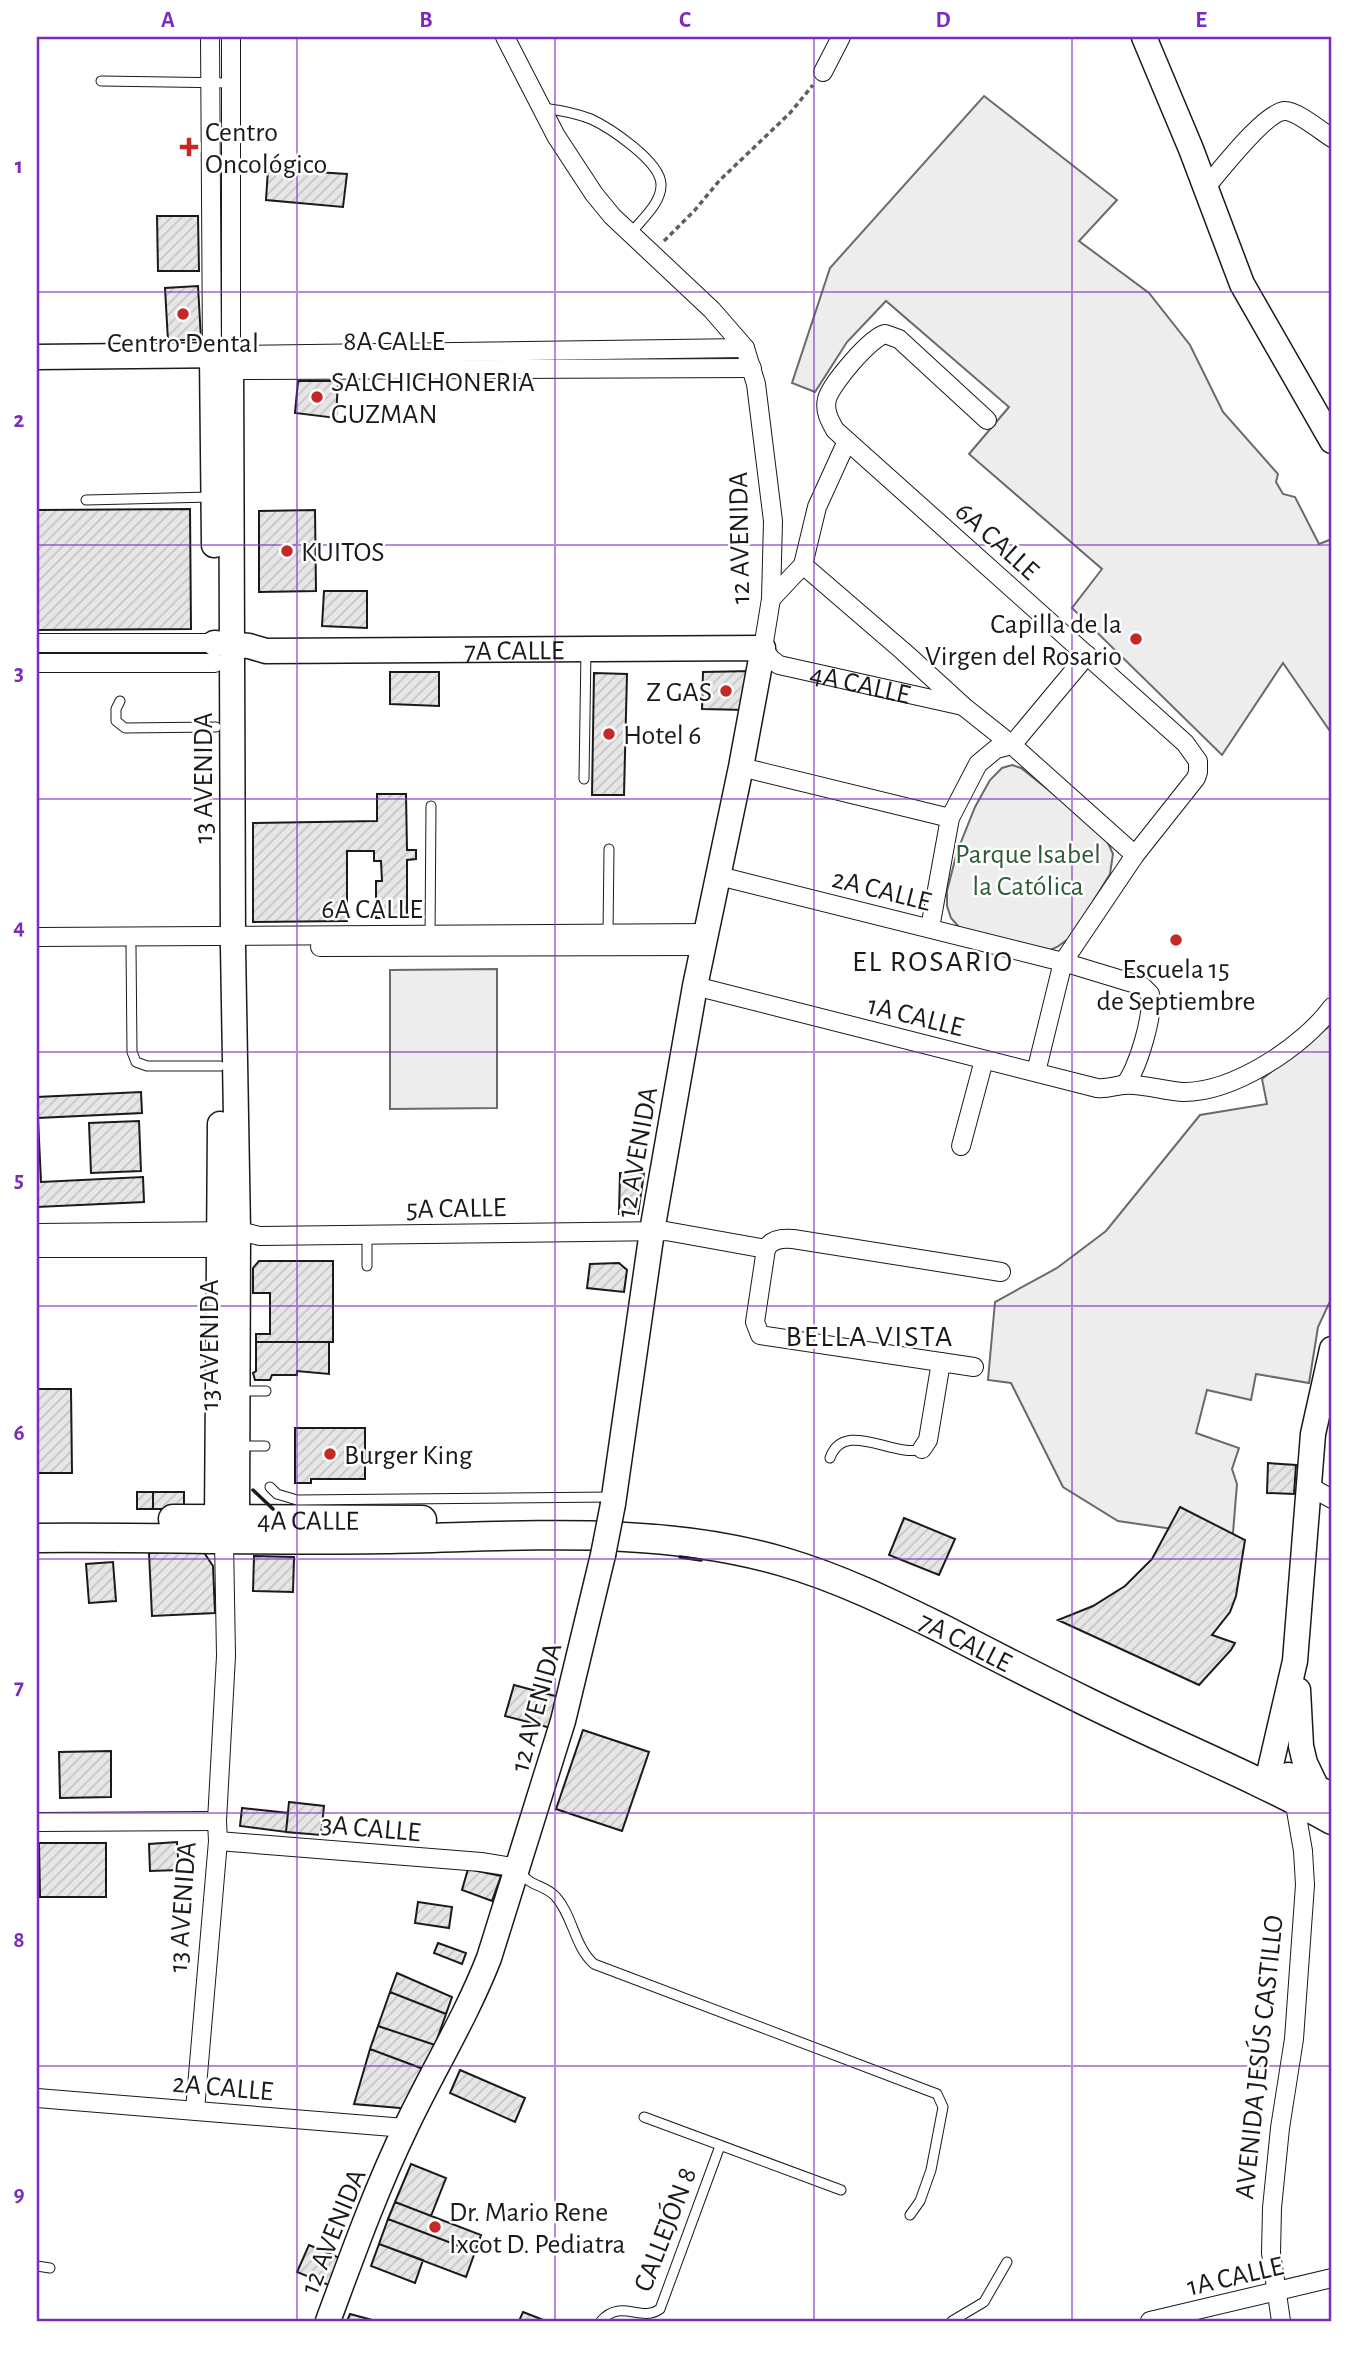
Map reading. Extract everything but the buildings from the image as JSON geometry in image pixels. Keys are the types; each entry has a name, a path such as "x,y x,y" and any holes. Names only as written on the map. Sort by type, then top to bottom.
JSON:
{"main road":[{"name":"4A CALLE","path":"37,1520 226,1526 579,1528"},
{"name":"4A CALLE","path":"37,1538 181,1537 226,1526"},
{"name":"7A CALLE","path":"579,1528 714,1528 768,1540 838,1563 909,1592 1270,1769 1315,1796 1332,1820"},
{"name":"7A CALLE","path":"579,1528 783,1561 828,1577 871,1594 1090,1703 1315,1796"}],"street":[{"name":"13 AVENIDA","path":"195,2110 218,1841 216,1821 226,1657 226,1526 235,1239 220,1066 225,942 221,363 210,37"},
{"name":"13 AVENIDA","path":"226,1526 237,1446 238,1391 216,727 223,653 214,497 232,83 231,37"},
{"name":"12 AVENIDA","path":"328,2321 405,2128 475,1994 503,1920 563,1721 614,1501 652,1231 695,986 741,767 771,600 773,521 752,368 745,348 712,310 630,234 594,194 572,162 505,37"},
{"path":"822,72 841,37"},
{"path":"1144,37 1248,294 1332,440"},
{"path":"1206,187 1241,145 1276,112 1289,111 1332,138"},
{"name":"6A CALLE","path":"987,420 900,339 885,334 872,340 839,380 831,390 826,407 835,430 1185,743 1195,755 1199,768 1192,783 1135,855"},
{"name":"8A CALLE","path":"37,370 745,348"},
{"name":"8A CALLE","path":"37,356 221,363 752,368"},
{"path":"771,600 803,565 817,507 847,441"},
{"path":"803,565 1135,855 1063,962 1036,1072"},
{"name":"7A CALLE","path":"37,643 223,653 249,660 266,651 763,648"},
{"name":"4A CALLE","path":"763,648 779,665 963,706"},
{"name":"7A CALLE","path":"37,663 223,653"},
{"path":"930,928 950,817 978,764 996,749 1012,745 1087,655"},
{"path":"741,767 950,817"},
{"name":"2A CALLE","path":"719,876 1063,962 1142,986 1150,994 1151,1009 1134,1073 1124,1085"},
{"name":"6A CALLE","path":"535,940 608,933 705,940"},
{"name":"6A CALLE","path":"37,937 225,942 705,940"},
{"name":"6A CALLE","path":"37,948 225,942"},
{"name":"1A CALLE","path":"695,986 1097,1088 1124,1085 1182,1092 1200,1091 1238,1079 1261,1068 1298,1040 1332,1007"},
{"path":"961,1146 984,1060"},
{"name":"5A CALLE","path":"37,1248 367,1234 652,1231 677,1232 766,1249"},
{"name":"5A CALLE","path":"37,1233 235,1239"},
{"path":"974,1367 760,1335 755,1322 766,1249 776,1240 793,1239 1001,1272"},
{"name":"AVENIDA JESÚS CASTILLO","path":"1281,2321 1271,2253 1272,2208 1280,2128 1294,2039 1305,1896 1303,1851 1315,1796 1301,1746 1295,1661 1312,1434 1332,1349"},
{"path":"922,1449 928,1440 941,1363"},
{"path":"1307,1485 1332,1499"},
{"name":"AVENIDA JESÚS CASTILLO","path":"1270,1769 1295,1661"},
{"path":"37,1822 216,1821"},
{"name":"3A CALLE","path":"218,1841 491,1863 519,1868"},
{"name":"2A CALLE","path":"37,2098 405,2128"},
{"name":"1A CALLE","path":"1150,2321 1332,2278"}],"lane":[{"path":"101,81 232,83"},
{"path":"543,108 574,113 606,127 651,162 658,172 660,194 630,234"},
{"path":"86,500 214,497"},
{"path":"584,779 586,649"},
{"path":"120,701 116,709 116,721 125,728 216,727"},
{"path":"430,806 430,941"},
{"path":"608,933 609,849"},
{"path":"131,947 132,1052 135,1062 147,1066 220,1066"},
{"path":"367,1234 367,1265"},
{"path":"238,1391 266,1391"},
{"path":"830,1458 838,1445 856,1440 866,1440 903,1451 922,1449"},
{"path":"237,1446 265,1446"},
{"path":"270,1487 277,1494 297,1500 614,1501"},
{"path":"519,1868 524,1878 549,1890 556,1897 583,1952 594,1964 937,2094 943,2106 931,2170 923,2194 911,2215"},
{"path":"644,2117 841,2190"},
{"name":"CALLEJÓN 8","path":"601,2321 612,2311 649,2314 660,2309 720,2146"},
{"path":"952,2321 985,2302 1007,2262"},
{"path":"37,2266 50,2268"}],"path":[{"path":"651,253 695,210 719,181 790,113 822,72"}],"shaded area":[{"path":"984,96 1117,200 1079,241 1149,293 1190,345 1223,412 1278,474 1276,482 1283,494 1295,497 1319,544 1332,539 1332,734 1283,663 1222,755 1072,608 1102,569 969,454 1009,407 886,301 847,342 815,392 792,383 830,268"},
{"name":"Parque Isabel la Católica","path":"1012,765 1021,768 1104,834 1113,854 1110,874 1071,937 1048,951 970,933 951,918 947,906 947,891 957,852 975,807 990,780 1002,768"},
{"path":"497,969 497,1108 390,1109 390,970"},
{"path":"1332,1024 1332,1297 1318,1327 1309,1383 1256,1374 1251,1400 1207,1390 1196,1433 1239,1448 1232,1469 1237,1484 1232,1545 1200,1533 1118,1521 1063,1487 1011,1383 988,1380 995,1302 1057,1268 1106,1231 1200,1115 1267,1104 1262,1079"}],"wall":[{"path":"253,1490 273,1509"},
{"path":"680,1557 701,1560"}],"place":[{"name":"Centro Oncológico","path":"189,147"},
{"name":"Centro Dental","path":"183,314"},
{"name":"SALCHICHONERIA GUZMAN","path":"317,397"},
{"name":"KUITOS","path":"287,551"},
{"name":"Capilla de la Virgen del Rosario","path":"1136,639"},
{"name":"Z GAS","path":"726,691"},
{"name":"Hotel 6","path":"609,734"},
{"name":"Escuela 15 de Septiembre","path":"1176,940"},
{"name":"Burger King","path":"330,1454"},
{"name":"Dr. Mario Rene Ixcot D. Pediatra","path":"435,2227"}],"district":[{"name":"EL ROSARIO","path":"933,961"},
{"name":"BELLA VISTA","path":"870,1336"}]}
